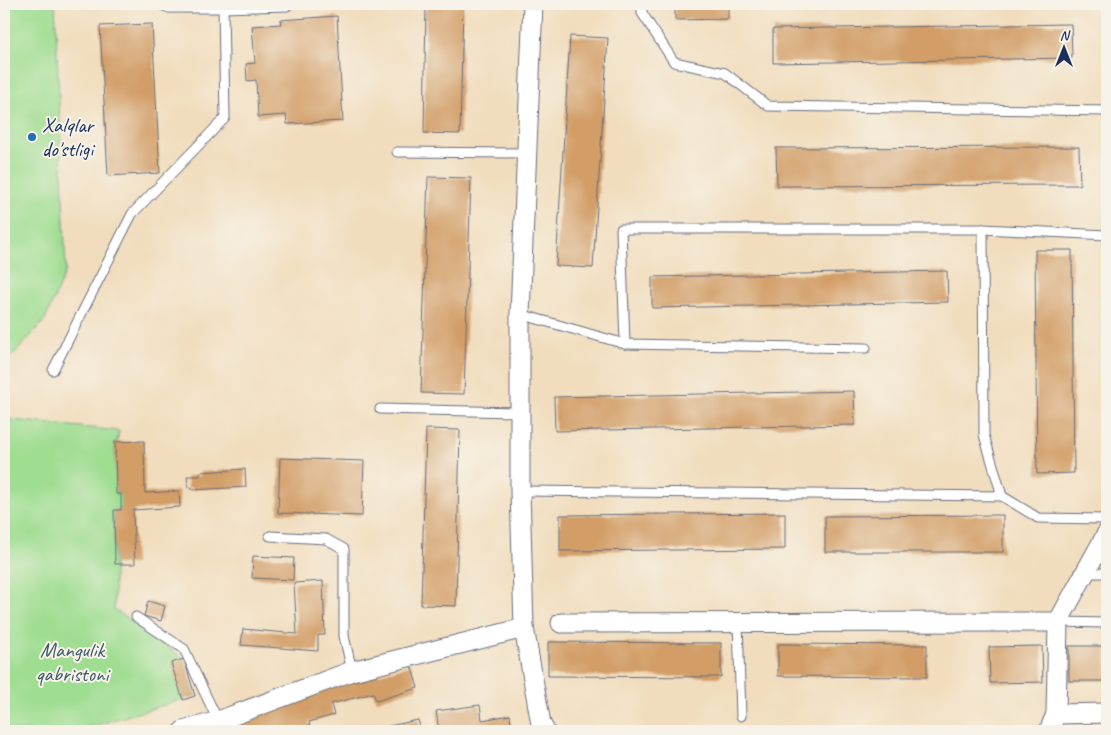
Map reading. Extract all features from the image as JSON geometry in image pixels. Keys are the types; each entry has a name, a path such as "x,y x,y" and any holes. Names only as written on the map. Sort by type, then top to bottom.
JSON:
{"street":[{"path":"533,4 520,314 520,491 524,628 541,724 545,731"},
{"path":"1049,731 1056,714 1058,622 1107,533"},
{"path":"561,623 1058,622"},
{"path":"183,731 221,726 352,671 524,628"},
{"path":"1056,714 1107,713"}],"lane":[{"path":"159,4 169,8 287,6"},
{"path":"642,4 642,13 674,62 726,73 768,106 1107,111"},
{"path":"52,370 132,214 225,118 223,8"},
{"path":"397,152 527,154"},
{"path":"625,344 621,229 983,229 1107,234"},
{"path":"983,229 984,435 1002,496"},
{"path":"520,314 625,344 866,348"},
{"path":"380,408 520,412"},
{"path":"520,491 1002,496 1038,518 1107,518"},
{"path":"270,536 326,538 344,549 344,636 352,671"},
{"path":"1086,573 1107,573"},
{"path":"136,617 184,649 221,726"},
{"path":"738,622 741,716"},
{"path":"1058,622 1107,623"}],"green space":[{"name":"Xalqlar do'stligi","path":"4,4 55,4 66,270 45,320 16,352 4,361"},
{"name":"Mangulik qabristoni","path":"4,419 119,431 117,442 115,442 116,494 121,494 121,510 114,510 114,609 184,659 195,696 75,731 4,731"}],"building":[{"path":"426,4 463,4 460,134 424,133"},
{"path":"675,4 728,4 728,19 675,20"},
{"path":"337,16 343,121 287,124 286,115 258,117 256,80 247,81 246,64 255,63 252,26 281,24 280,20"},
{"path":"152,24 160,173 108,176 100,26"},
{"path":"1071,24 1072,58 773,63 773,29"},
{"path":"570,36 608,38 593,268 556,266"},
{"path":"1079,147 1080,185 777,186 776,148"},
{"path":"428,177 471,178 464,394 421,393"},
{"path":"1035,250 1072,250 1074,473 1037,474"},
{"path":"947,271 948,302 652,308 652,277"},
{"path":"854,391 855,425 555,431 554,397"},
{"path":"426,429 460,430 456,606 421,605"},
{"path":"144,441 145,493 179,491 180,507 133,510 135,564 115,564 114,510 121,510 121,494 116,494 115,442"},
{"path":"280,458 364,461 362,516 278,513"},
{"path":"245,469 246,487 192,490 192,487 188,488 187,476 200,476 200,472"},
{"path":"785,513 785,549 560,551 560,515"},
{"path":"1003,515 1003,552 825,552 825,516"},
{"path":"253,556 294,558 293,580 252,578"},
{"path":"323,581 325,635 318,635 318,651 241,645 243,629 297,634 294,583"},
{"path":"148,601 165,606 161,621 144,616"},
{"path":"548,642 721,643 721,677 548,676"},
{"path":"778,644 927,645 927,677 778,676"},
{"path":"1042,646 1043,682 990,683 989,647"},
{"path":"1069,646 1107,646 1107,681 1069,681"},
{"path":"184,659 195,696 183,700 171,663"},
{"path":"411,665 418,688 376,701 373,693 331,704 334,715 309,722 311,731 235,731 232,726 285,700"},
{"path":"480,705 482,720 510,715 512,731 439,731 436,711"},
{"path":"418,720 421,731 384,731 384,727"}],"place":[{"name":"Xalqlar do'stligi","path":"32,137"}]}
